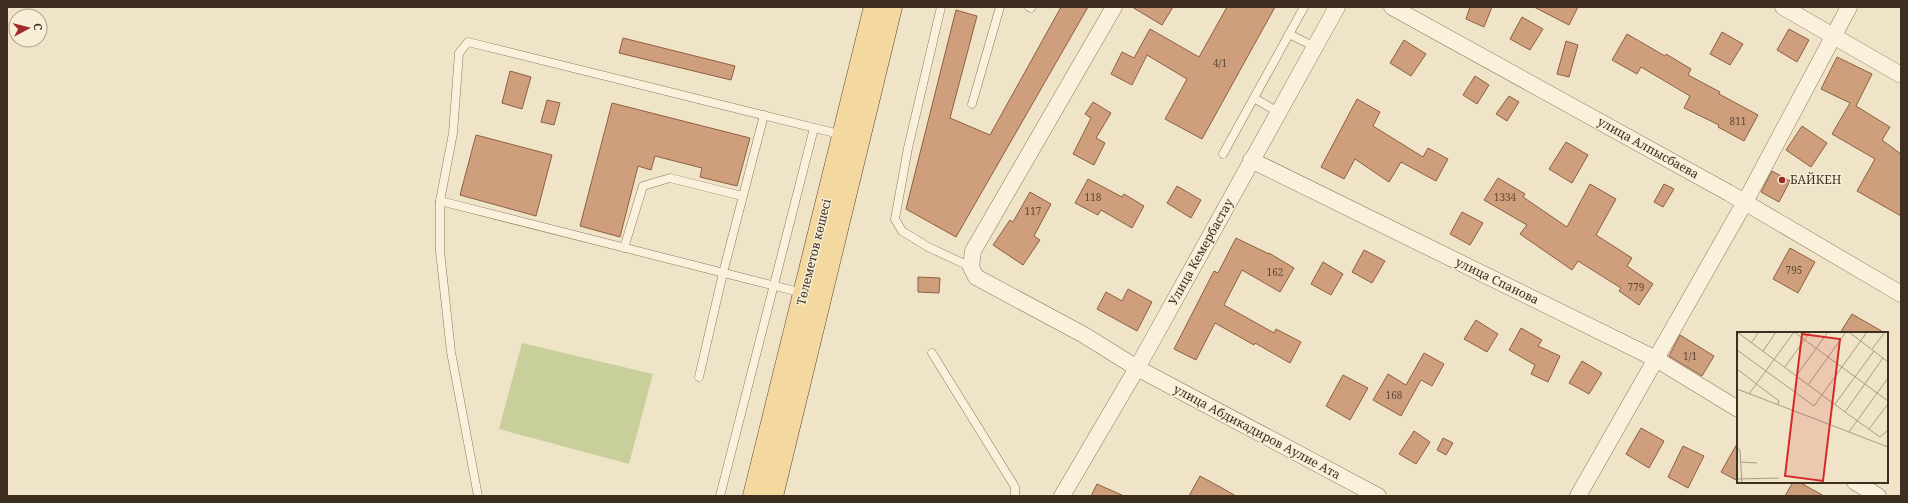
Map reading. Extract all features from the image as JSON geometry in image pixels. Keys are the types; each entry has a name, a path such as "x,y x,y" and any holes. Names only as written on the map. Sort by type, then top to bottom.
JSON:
{"main road":[{"name":"Төлеметов көшесі","path":"754,496 875,7"},
{"name":"Төлеметов көшесі","path":"772,496 892,7"}],"street":[{"path":"971,267 973,251 1114,7"},
{"name":"Улица Кемербастау","path":"1062,496 1137,368 1337,7"},
{"name":"улица Алпысбаева","path":"1392,7 1745,202 1901,294"},
{"path":"1783,7 1901,75"},
{"path":"1578,496 1745,202 1849,7"},
{"name":"улица Спанова","path":"1251,160 1656,359 1737,408"},
{"name":"улица Абдикадиров Аулие Ата","path":"971,267 976,277 1084,335 1137,368 1378,496"},
{"path":"1858,483 1878,496"}],"lane":[{"path":"941,7 908,148 895,219 902,231 928,247 971,267"},
{"path":"972,104 1000,7"},
{"path":"1223,154 1304,7"},
{"path":"1289,34 1314,47"},
{"path":"478,496 451,352 440,251 440,201 453,133 459,52 468,42 606,78 843,135"},
{"path":"1254,98 1278,112"},
{"path":"699,377 722,273 764,115"},
{"path":"720,496 814,128"},
{"path":"624,248 643,186 670,178 742,196"},
{"path":"440,201 804,293"},
{"path":"932,353 1015,487 1015,496"}],"green space":[{"path":"522,343 653,374 629,464 499,429"}],"building":[{"path":"1061,7 1088,7 956,237 906,209 956,10 977,16 950,118 990,135"},
{"path":"1132,7 1173,7 1162,25"},
{"path":"1227,7 1275,7 1202,139 1165,119 1187,79 1147,55 1132,85 1111,74 1122,52 1134,58 1150,29 1199,57"},
{"path":"1470,7 1492,7 1484,27 1466,19"},
{"path":"1534,7 1578,7 1569,25"},
{"path":"1522,17 1543,29 1530,50 1510,39"},
{"path":"1789,29 1809,40 1797,62 1777,50"},
{"path":"1722,32 1743,44 1730,65 1710,54"},
{"path":"1627,34 1691,69 1688,75 1758,115 1744,141 1718,127 1719,125 1684,108 1690,96 1641,67 1637,74 1612,60"},
{"path":"623,38 735,66 731,80 619,53"},
{"path":"1404,40 1426,54 1411,76 1390,63"},
{"path":"1566,41 1578,45 1569,77 1557,74"},
{"path":"1837,57 1872,74 1856,106 1890,127 1882,140 1901,154 1901,216 1857,191 1875,159 1832,134 1850,103 1821,89"},
{"path":"510,71 531,77 522,109 502,103"},
{"path":"1475,76 1489,85 1477,104 1463,95"},
{"path":"1509,96 1519,102 1507,121 1496,114"},
{"path":"1357,99 1380,112 1373,126 1423,157 1428,148 1448,159 1436,181 1401,162 1389,182 1355,159 1344,179 1321,167"},
{"path":"547,100 560,103 554,125 541,122"},
{"path":"1093,102 1111,113 1096,138 1105,143 1094,165 1073,154 1091,118 1085,114"},
{"path":"612,103 750,138 737,186 700,177 702,168 655,156 651,170 638,166 620,237 580,226"},
{"path":"1802,126 1827,143 1811,167 1786,150"},
{"path":"476,135 552,155 536,216 460,195"},
{"path":"1566,142 1588,155 1572,183 1549,169"},
{"path":"1772,171 1790,181 1779,202 1761,192"},
{"path":"1498,178 1525,194 1523,197 1567,227 1590,184 1616,199 1596,235 1632,258 1627,266 1653,284 1639,305 1619,291 1621,288 1578,261 1572,270 1520,234 1527,225 1484,200"},
{"path":"1088,179 1122,197 1124,194 1144,206 1132,228 1101,210 1098,215 1075,203"},
{"path":"1664,184 1674,189 1663,207 1654,202"},
{"path":"1177,186 1201,200 1191,218 1167,203"},
{"path":"1030,192 1051,204 1034,236 1040,240 1023,265 993,245 1010,220 1013,222"},
{"path":"1462,212 1483,223 1470,245 1450,234"},
{"path":"1236,238 1269,253 1294,268 1280,292 1242,270 1224,305 1274,333 1276,329 1301,342 1290,363 1215,323 1196,360 1174,349 1214,271 1218,273"},
{"path":"1790,248 1815,262 1798,293 1773,279"},
{"path":"1364,250 1385,261 1372,283 1352,272"},
{"path":"1323,262 1343,274 1331,295 1311,284"},
{"path":"918,277 940,278 939,293 918,292"},
{"path":"1128,289 1152,302 1137,331 1097,309 1106,292 1122,301"},
{"path":"1852,314 1883,332 1841,332"},
{"path":"1476,320 1498,334 1487,352 1464,339"},
{"path":"1521,328 1542,340 1538,346 1560,356 1548,382 1531,374 1535,365 1509,350"},
{"path":"1680,335 1714,356 1702,376 1669,356"},
{"path":"1424,353 1444,364 1432,386 1421,380 1401,416 1373,400 1388,374 1406,385"},
{"path":"1582,361 1602,373 1589,394 1569,383"},
{"path":"1343,375 1368,388 1350,420 1326,406"},
{"path":"1641,428 1664,441 1649,468 1626,454"},
{"path":"1414,431 1430,442 1416,464 1399,454"},
{"path":"1443,438 1453,443 1446,455 1437,450"},
{"path":"1737,444 1737,480 1721,472"},
{"path":"1683,446 1704,456 1688,488 1668,477"},
{"path":"1200,476 1222,488 1236,496 1189,496"},
{"path":"1792,483 1801,483 1824,496 1785,496"},
{"path":"1097,484 1124,496 1091,496"}],"place":[{"name":"БАЙКЕН","path":"1782,180"}]}
